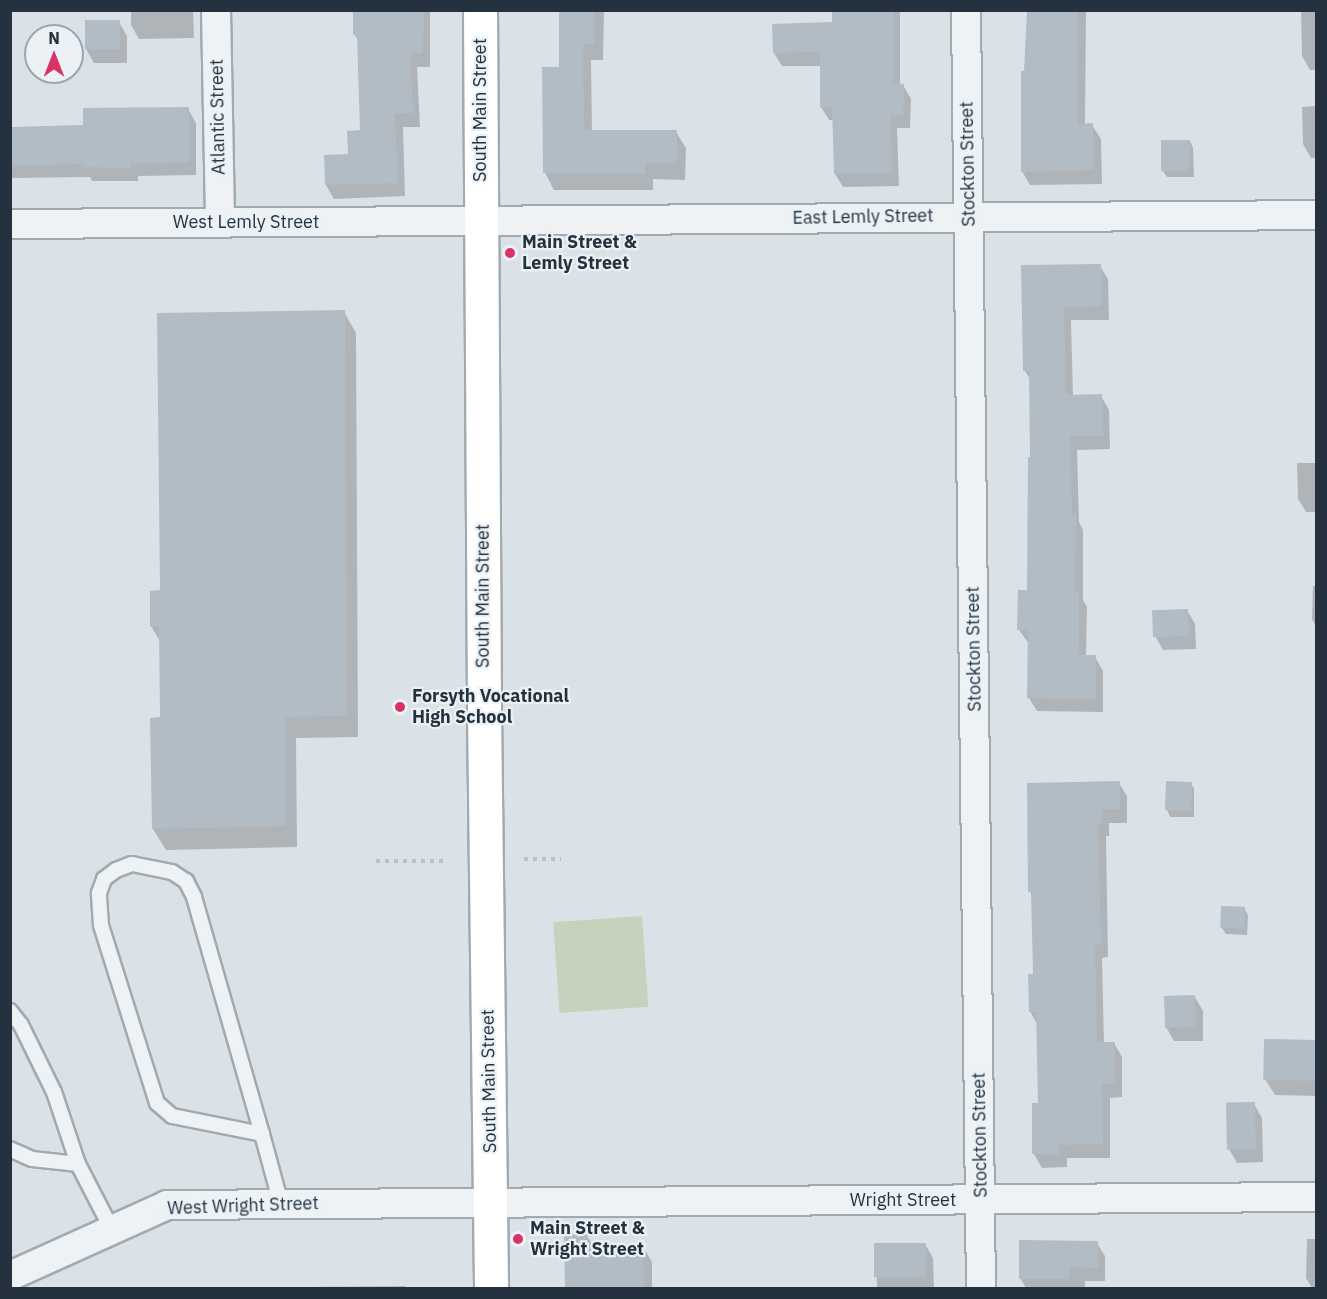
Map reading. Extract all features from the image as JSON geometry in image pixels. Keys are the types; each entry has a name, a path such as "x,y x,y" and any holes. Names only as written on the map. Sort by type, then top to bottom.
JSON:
{"main road":[{"name":"South Main Street","path":"480,10 491,1288"}],"street":[{"name":"Atlantic Street","path":"216,10 220,223"},
{"name":"Stockton Street","path":"966,10 981,1288"},
{"name":"East Lemly Street","path":"481,222 968,216 1317,215"},
{"name":"West Lemly Street","path":"10,224 481,222"},
{"name":"Wright Street","path":"490,1202 1317,1197"},
{"name":"West Wright Street","path":"10,1276 167,1205 490,1202"}],"lane":[{"path":"262,1134 172,1116 157,1103 101,925 99,893 104,879 116,870 132,864 152,866 172,872 186,881 190,889 262,1134 282,1204"},
{"path":"10,1011 21,1025 54,1092 78,1164 112,1230"},
{"path":"10,1149 32,1159 78,1164"}],"path":[{"path":"524,859 561,859"},
{"path":"376,861 443,861"}],"green space":[{"path":"642,916 648,1007 560,1013 553,922"}],"building":[{"path":"353,10 424,10 423,53 410,53 413,113 395,114 398,183 325,185 324,155 348,154 347,131 360,130 357,35 353,35"},
{"path":"559,10 594,10 594,44 583,44 584,130 677,130 677,163 645,163 645,174 543,173 542,67 559,67"},
{"path":"832,10 894,10 893,83 904,84 903,115 891,115 892,173 834,174 832,107 820,107 820,52 773,53 772,24 832,22"},
{"path":"1027,10 1078,10 1078,124 1093,123 1094,170 1021,172 1021,71 1024,71"},
{"path":"85,20 120,20 120,49 85,49"},
{"path":"189,107 189,162 131,163 131,168 82,167 82,164 10,166 10,127 83,125 83,108"},
{"path":"1161,140 1190,140 1190,171 1161,171"},
{"path":"1101,264 1101,306 1064,307 1066,395 1102,394 1103,436 1070,436 1072,514 1076,514 1075,591 1079,591 1079,655 1096,655 1096,699 1027,698 1028,630 1017,630 1018,590 1027,590 1028,457 1030,457 1029,371 1023,371 1021,265"},
{"path":"345,310 347,716 285,717 286,826 152,829 150,718 160,717 159,627 150,627 150,591 160,590 157,313"},
{"path":"1188,609 1189,636 1153,637 1152,610"},
{"path":"1120,781 1120,809 1102,809 1102,823 1098,823 1101,944 1095,944 1097,1042 1115,1042 1115,1084 1102,1084 1103,1144 1059,1145 1059,1154 1032,1154 1032,1103 1038,1103 1036,1012 1029,1012 1028,974 1033,974 1031,892 1028,892 1027,783"},
{"path":"1166,781 1192,782 1191,811 1165,810"},
{"path":"1221,906 1245,907 1244,929 1220,928"},
{"path":"1195,995 1196,1027 1165,1028 1164,996"},
{"path":"1264,1039 1316,1040 1316,1081 1263,1080"},
{"path":"1255,1102 1256,1149 1227,1149 1226,1103"},
{"path":"588,1234 588,1245 643,1244 644,1288 565,1288 564,1235"},
{"path":"1019,1240 1098,1241 1098,1268 1069,1267 1069,1279 1019,1279"},
{"path":"874,1243 926,1243 926,1277 874,1277"}],"place":[{"name":"Main Street & Lemly Street","path":"510,253"},
{"name":"Forsyth Vocational High School","path":"400,707"},
{"name":"Main Street & Wright Street","path":"518,1239"}]}
